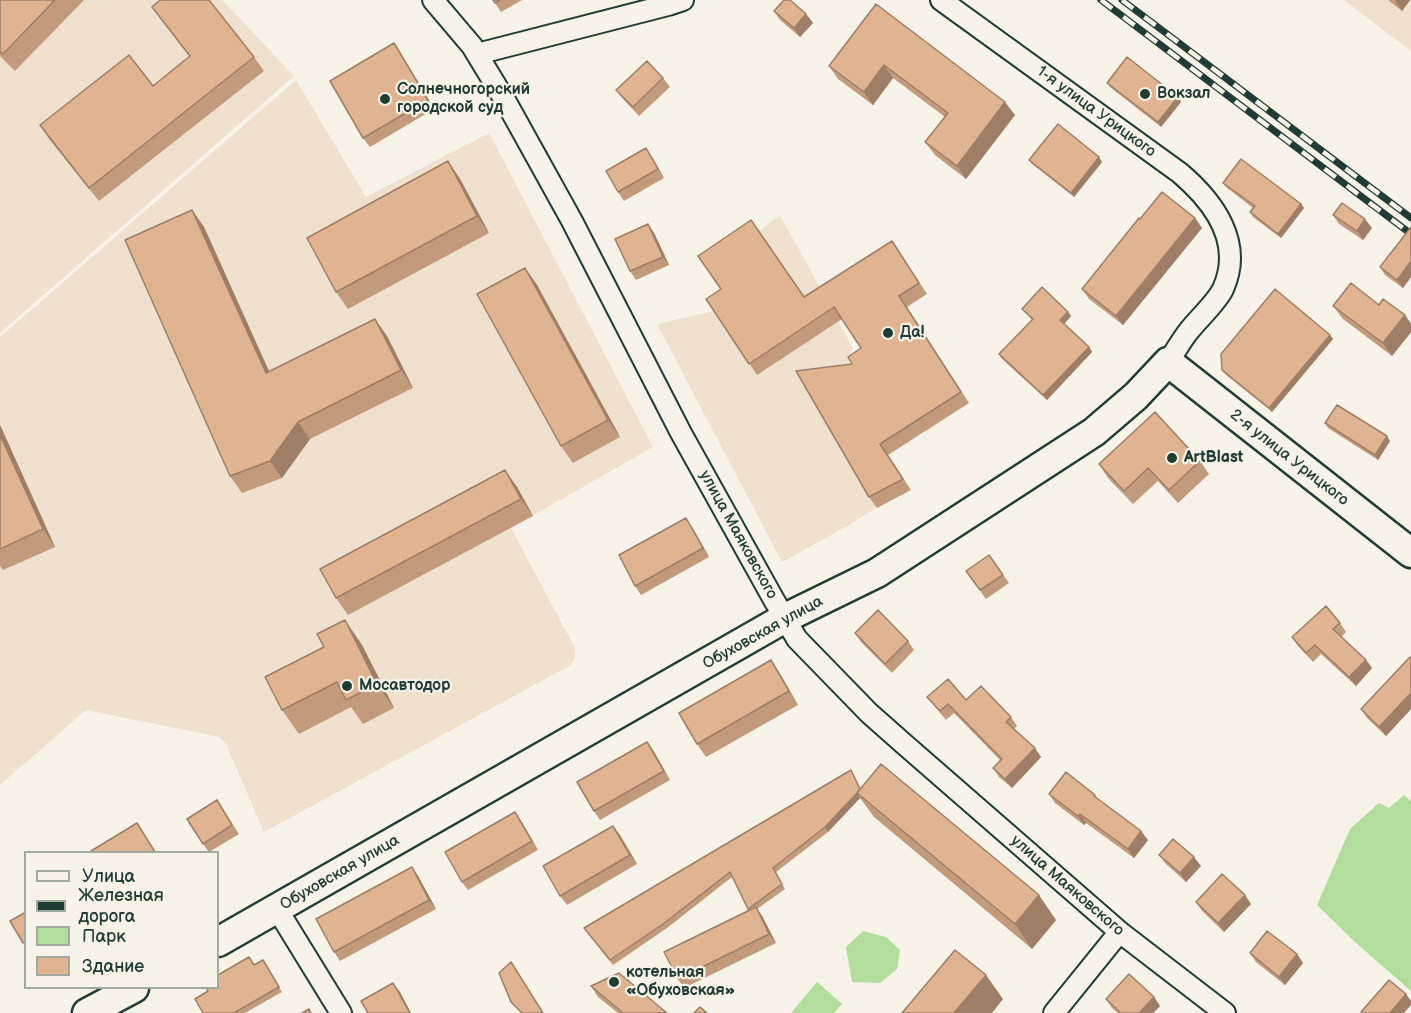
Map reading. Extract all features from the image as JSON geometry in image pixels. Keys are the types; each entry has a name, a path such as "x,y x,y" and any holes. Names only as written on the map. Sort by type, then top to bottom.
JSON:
{"street":[{"name":"улица Маяковского","path":"432,0 477,54 506,102 572,221 681,433 797,639 869,713 1121,933 1225,1013"},
{"path":"477,54 683,0"},
{"name":"1-я улица Урицкого","path":"941,0 1187,179 1206,198 1214,210 1226,231 1229,244"},
{"name":"Обуховская улица","path":"219,941 785,618 877,573 1094,432 1136,396 1168,362 1222,290 1230,259 1229,244"},
{"name":"2-я улица Урицкого","path":"1168,362 1411,553"},
{"path":"277,909 341,1013"},
{"path":"1054,1013 1121,933"},
{"path":"87,1013 130,989"}],"shaded area":[{"path":"0,0 222,0 294,76 0,333"},
{"path":"1344,0 1411,0 1411,51"},
{"path":"296,80 366,197 489,133 653,447 511,528 575,648 575,657 571,665 264,832 226,744 220,737 86,710 0,785 0,337"},
{"path":"780,215 853,348 845,377 888,456 887,501 782,562 657,324 714,311 759,231"}],"green space":[{"path":"1404,795 1411,801 1411,991 1317,905 1350,829 1379,803 1389,808"},
{"path":"863,931 886,937 900,950 897,969 880,983 852,982 846,947"},
{"path":"817,982 842,1004 834,1013 791,1013"}],"building":[{"path":"0,0 55,0 3,54 0,51"},
{"path":"160,0 209,0 254,57 89,188 40,125 129,55 153,86 190,56 152,7"},
{"path":"784,0 790,0 806,14 794,28 774,11"},
{"path":"876,4 1005,102 957,166 925,142 948,113 884,65 864,92 829,66"},
{"name":"Солнечногорский городской суд","path":"394,43 428,100 363,138 330,81"},
{"name":"Вокзал","path":"1127,57 1178,97 1158,122 1107,83"},
{"path":"647,61 663,78 633,107 616,90"},
{"path":"1058,124 1099,157 1071,193 1029,160"},
{"path":"646,148 658,169 618,192 606,171"},
{"path":"1241,159 1301,204 1278,234 1250,212 1255,206 1223,183"},
{"path":"448,161 477,216 336,292 307,238"},
{"path":"1162,192 1195,218 1116,316 1082,289"},
{"path":"1342,203 1365,219 1357,231 1333,215"},
{"path":"192,210 266,373 375,319 401,370 298,422 270,461 230,476 125,240"},
{"path":"751,220 804,297 892,241 919,283 899,296 961,392 880,444 903,479 869,497 796,371 852,364 848,357 861,348 834,307 749,364 706,299 721,289 698,256"},
{"path":"648,224 663,257 630,271 615,239"},
{"path":"1411,227 1411,261 1397,280 1380,267"},
{"path":"525,268 608,420 561,446 477,294"},
{"path":"1351,283 1379,305 1383,299 1405,315 1383,343 1333,306"},
{"path":"1042,287 1068,312 1060,320 1089,347 1043,395 999,354 1033,319 1022,309"},
{"path":"1275,289 1330,335 1269,408 1222,370 1221,354"},
{"path":"1337,405 1387,436 1375,455 1325,423"},
{"path":"1155,412 1200,461 1169,490 1148,468 1124,491 1099,464"},
{"path":"0,435 43,529 0,549"},
{"path":"505,470 521,499 336,598 320,569"},
{"path":"686,518 703,548 635,586 619,555"},
{"path":"989,555 1003,575 980,590 966,571"},
{"path":"1326,606 1340,623 1333,629 1366,660 1349,677 1315,645 1306,653 1292,637"},
{"path":"878,610 908,641 885,664 855,633"},
{"path":"345,620 377,684 346,700 337,682 282,710 265,677 324,647 317,634"},
{"path":"1410,657 1411,693 1379,727 1361,709"},
{"path":"771,660 789,691 697,744 679,713"},
{"path":"948,679 966,700 981,686 1011,717 1006,722 1035,748 1005,779 993,768 1002,759 948,704 940,711 927,697"},
{"path":"647,742 664,771 594,811 577,782"},
{"path":"881,764 1039,895 1015,924 857,793"},
{"path":"851,770 860,789 825,827 773,868 782,884 748,909 730,872 663,924 610,960 584,928"},
{"path":"1066,772 1141,831 1128,849 1049,794"},
{"path":"217,800 232,825 203,844 187,819"},
{"path":"515,812 532,841 462,882 445,852"},
{"path":"137,823 154,851 91,851"},
{"path":"613,826 630,855 560,896 543,866"},
{"path":"1173,839 1194,857 1180,873 1159,855"},
{"path":"412,867 429,900 334,952 316,919"},
{"path":"1222,874 1245,895 1218,923 1196,902"},
{"path":"756,907 769,934 678,979 664,952"},
{"path":"24,913 23,943 10,921"},
{"path":"1267,931 1297,954 1279,977 1250,953"},
{"path":"955,950 986,975 954,1013 902,1013"},
{"path":"249,957 254,965 263,960 279,987 234,1013 203,1013 195,999 208,991 207,989 219,989 219,974"},
{"path":"511,962 543,1013 522,1013 511,1002 499,973"},
{"name":"котельная «Обуховская»","path":"619,973 667,1013 623,1013 591,986"},
{"path":"1129,974 1154,997 1139,1013 1121,1013 1106,999"},
{"path":"1389,980 1406,994 1390,1013 1362,1013 1361,1012"},
{"path":"393,983 410,1013 368,1013 361,1001"},
{"path":"700,1007 707,1013 694,1013"}],"railway":[{"path":"1101,0 1411,234"},
{"path":"1122,0 1411,218"}],"place":[{"name":"Вокзал","path":"1145,94"},
{"name":"Солнечногорский городской суд","path":"385,99"},
{"name":"Да!","path":"888,333"},
{"name":"ArtBlast","path":"1172,458"},
{"name":"Мосавтодор","path":"347,686"},
{"name":"котельная «Обуховская»","path":"614,982"}]}
